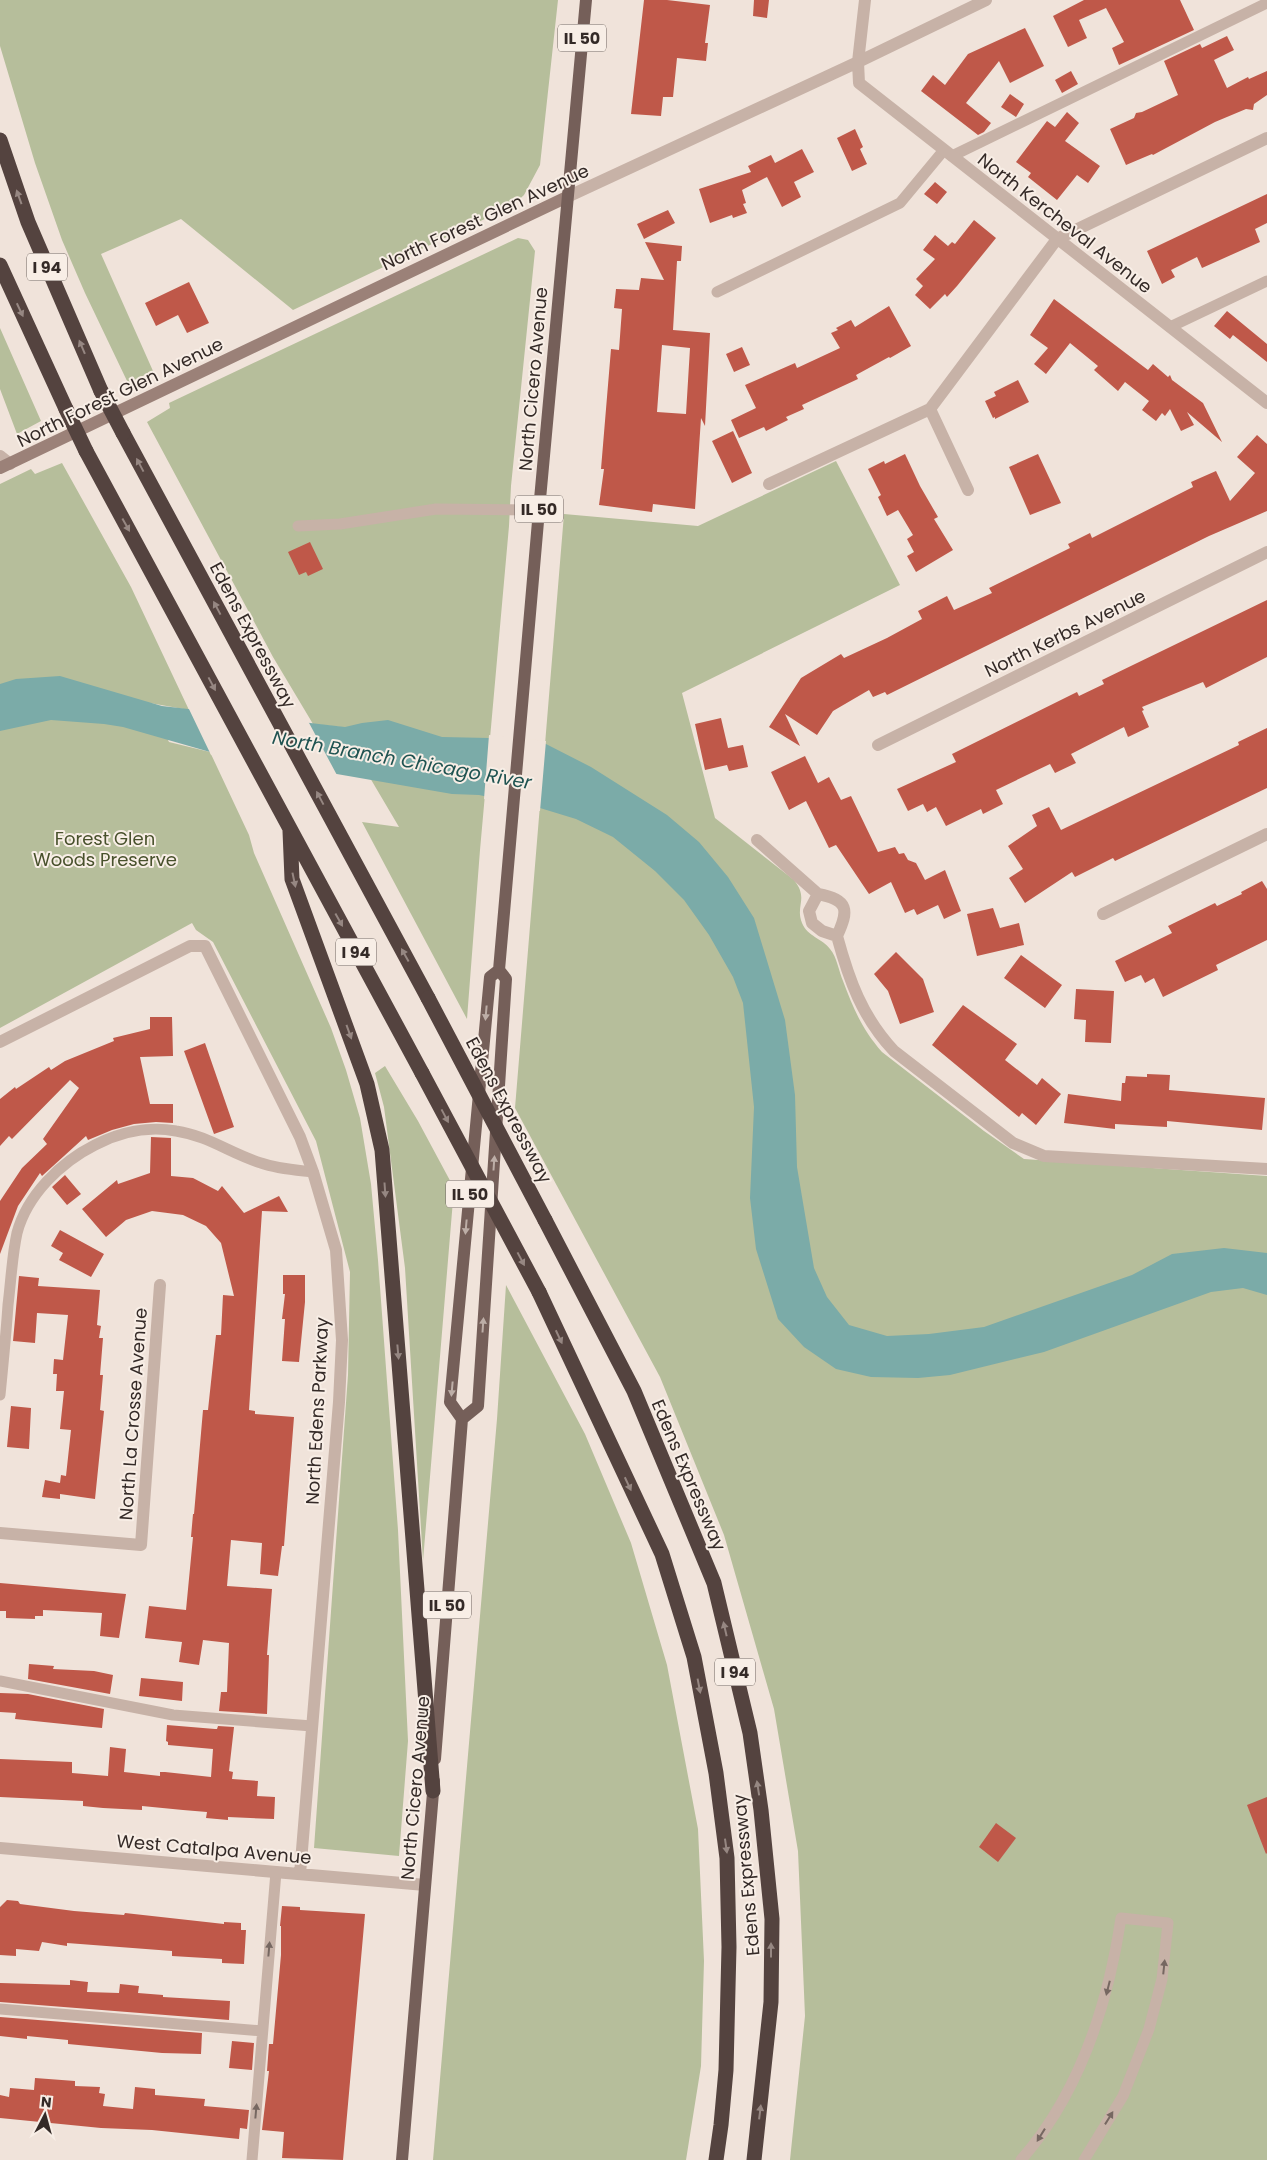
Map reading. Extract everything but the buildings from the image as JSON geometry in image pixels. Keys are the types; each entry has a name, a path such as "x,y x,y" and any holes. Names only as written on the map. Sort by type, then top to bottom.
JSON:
{"highway":[{"name":"Edens Expressway","path":"0,140 28,222 101,392 428,998 634,1391 714,1584 750,1733 761,1810 772,1920 771,2002 754,2160"},
{"name":"Edens Expressway","path":"0,265 86,451 539,1292 662,1554 694,1657 716,1773 728,1858 729,1947 726,2070 716,2160"},
{"path":"290,831 292,879 367,1084 382,1150 433,1791"}],"main road":[{"name":"North Cicero Avenue","path":"462,1419 478,1406 506,979 499,970 586,0"},
{"name":"North Cicero Avenue","path":"402,2160 462,1419 450,1402 490,977 499,970"}],"street":[{"path":"858,62 865,0"},
{"name":"North Forest Glen Avenue","path":"3,463 858,62 986,0"},
{"name":"North Kercheval Avenue","path":"858,62 858,83 1267,403"},
{"path":"769,484 930,409 1057,239 1267,138"},
{"path":"930,409 968,490"},
{"name":"North Kerbs Avenue","path":"878,745 1267,552"},
{"path":"1103,914 1267,834"},
{"path":"757,840 818,894 837,899 844,908 845,919 837,936 855,994 877,1034 894,1051 1012,1143 1044,1156 1267,1169"},
{"path":"818,894 809,911 812,923 822,931 837,936"},
{"name":"North Edens Parkway","path":"0,1042 190,946 205,946 300,1137 313,1172 336,1250 342,1340 338,1412 300,1874"},
{"name":"North La Crosse Avenue","path":"0,1533 141,1545 160,1286"},
{"name":"West Catalpa Avenue","path":"0,1848 425,1885"}],"lane":[{"path":"717,292 900,203 948,153 1267,3"},
{"path":"1170,327 1267,281"},
{"path":"298,526 340,524 436,509 539,510"},
{"path":"0,1395 13,1256 18,1232 25,1212 36,1194 65,1163 84,1150 104,1141 128,1132 151,1129 175,1130 194,1135 220,1144 261,1164 282,1169 313,1172"},
{"path":"0,1681 173,1714 312,1726"},
{"path":"252,2160 276,1872"},
{"path":"1022,2160 1035,2144 1063,2100 1087,2049 1105,1998 1116,1955 1121,1918 1168,1923 1162,1979 1150,2029 1123,2096 1084,2160"},
{"path":"0,2008 262,2031"}],"green space":[{"path":"0,0 558,0 540,165 524,195 512,206 293,310 181,219 101,254 153,371 128,383 62,240 35,163 0,46"},
{"path":"518,238 528,240 535,251 511,486 467,1019 362,822 399,827 340,727 313,724 273,657 147,422 170,408 169,403"},
{"path":"0,328 41,421 17,434 0,389"},
{"path":"836,461 900,585 682,693 715,818 794,880 801,892 800,917 802,923 808,931 827,945 832,952 859,1019 882,1052 984,1131 1024,1159 1267,1176 1267,2160 790,2160 805,2016 798,1851 774,1709 724,1535 660,1377 515,1108 564,514 698,526"},
{"name":"Forest Glen Woods Preserve","path":"62,463 131,587 189,710 150,703 169,742 210,752 249,835 254,853 331,1028 360,1118 371,1184 398,1530 408,1741 399,1856 314,1848 348,1375 350,1272 316,1141 213,942 196,930 192,923 0,1028 0,484 31,469 35,474"},
{"path":"385,1066 418,1121 454,1188 423,1561 405,1268 384,1107 375,1073"},
{"path":"506,1285 585,1434 631,1543 667,1665 698,1829 704,1961 701,2066 686,2160 433,2160 497,1419"}],"water":[{"name":"North Branch Chicago River","path":"60,676 162,706 345,727 388,720 442,737 489,738 546,744 591,767 667,815 699,842 728,877 754,918 785,1020 795,1095 797,1167 814,1268 827,1297 849,1325 887,1336 929,1334 984,1327 1132,1275 1172,1254 1224,1248 1267,1253 1267,1295 1243,1288 1211,1292 1044,1352 950,1375 918,1378 871,1377 836,1369 804,1347 778,1319 756,1249 750,1198 754,1107 743,1003 733,977 709,935 684,900 655,871 613,837 576,819 540,808 479,795 452,794 210,752 123,727 104,724 51,720 0,731 0,684 16,679"}],"pier":[{"path":"188,707 308,721 338,777 211,755"},
{"path":"489,735 546,741 540,811 484,799"}]}
